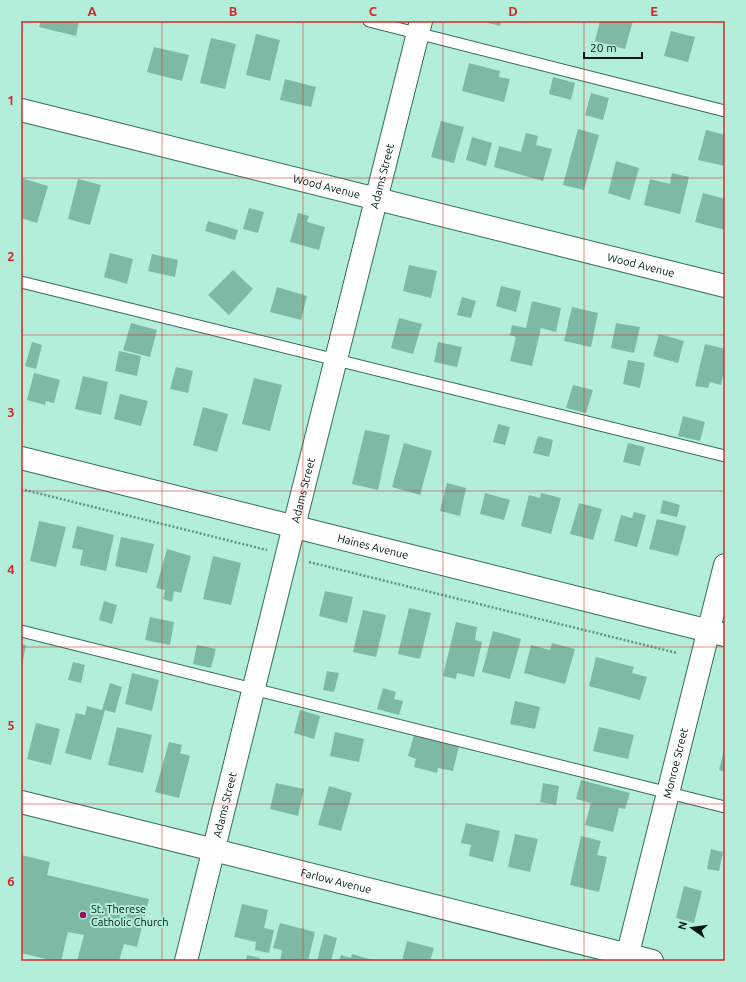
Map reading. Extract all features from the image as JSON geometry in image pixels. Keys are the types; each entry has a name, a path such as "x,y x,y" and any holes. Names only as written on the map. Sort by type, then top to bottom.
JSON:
{"street":[{"name":"Adams Street","path":"186,961 420,27"},
{"name":"Wood Avenue","path":"21,110 725,286"},
{"name":"Haines Avenue","path":"21,458 717,633"},
{"name":"Monroe Street","path":"626,958 668,793 717,633 725,565"},
{"name":"Farlow Avenue","path":"21,802 214,850 626,958 652,961"}],"lane":[{"path":"369,21 420,27 725,111"},
{"path":"21,282 725,456"},
{"path":"21,631 725,807"}],"path":[{"path":"21,489 267,550"},
{"path":"309,562 678,653"}],"building":[{"path":"41,21 79,21 76,36 39,27"},
{"path":"481,21 501,21 500,26"},
{"path":"600,21 633,21 625,49 595,41"},
{"path":"671,31 695,37 688,62 664,56"},
{"path":"256,34 280,40 270,81 246,75"},
{"path":"211,38 236,44 225,89 200,83"},
{"path":"154,47 189,55 182,81 147,72"},
{"path":"469,63 500,71 499,77 510,79 504,102 462,91"},
{"path":"553,77 575,83 571,100 549,94"},
{"path":"285,79 316,87 311,107 280,100"},
{"path":"591,93 609,98 603,120 585,115"},
{"path":"441,121 464,127 454,163 431,157"},
{"path":"578,129 599,135 584,190 563,185"},
{"path":"706,130 725,135 725,166 698,160"},
{"path":"526,133 538,136 536,145 552,149 543,181 494,167 499,146 521,152"},
{"path":"472,137 492,143 486,166 466,160"},
{"path":"616,161 639,168 630,200 608,193"},
{"path":"672,173 689,177 680,214 644,205 650,179 670,184"},
{"path":"21,178 48,186 37,223 21,218"},
{"path":"78,179 101,185 90,225 68,219"},
{"path":"703,193 725,199 725,230 695,222"},
{"path":"249,208 264,212 258,233 243,229"},
{"path":"298,213 309,216 307,222 325,227 319,250 290,242"},
{"path":"208,221 238,230 235,240 205,231"},
{"path":"110,253 133,259 127,284 104,277"},
{"path":"152,254 178,260 175,277 148,271"},
{"path":"409,265 437,271 431,298 403,291"},
{"path":"233,270 253,289 229,315 208,295"},
{"path":"501,286 521,291 516,312 496,306"},
{"path":"277,287 307,296 301,320 270,312"},
{"path":"462,297 476,301 471,318 457,315"},
{"path":"532,301 561,308 556,332 541,328 532,366 510,361 516,337 510,335 512,325 526,328"},
{"path":"572,307 598,313 591,347 564,341"},
{"path":"399,318 422,324 413,354 391,348"},
{"path":"131,323 157,330 150,357 123,350"},
{"path":"616,323 640,327 634,353 611,348"},
{"path":"659,334 684,341 678,363 653,356"},
{"path":"32,342 42,345 36,369 25,366"},
{"path":"438,342 462,347 457,367 434,362"},
{"path":"705,344 725,349 725,368 721,385 710,382 708,388 695,386"},
{"path":"119,351 141,356 137,376 115,371"},
{"path":"628,360 645,363 640,388 623,384"},
{"path":"176,367 193,371 188,393 170,389"},
{"path":"34,373 60,380 54,403 46,401 45,405 27,400"},
{"path":"83,376 108,382 101,415 75,409"},
{"path":"254,378 282,385 270,431 242,424"},
{"path":"573,385 593,390 586,413 566,408"},
{"path":"120,394 148,401 141,426 114,419"},
{"path":"203,407 228,414 217,452 193,445"},
{"path":"683,416 705,422 700,441 678,436"},
{"path":"498,424 510,427 505,445 493,442"},
{"path":"365,430 390,435 378,490 352,484"},
{"path":"538,436 553,440 549,457 533,453"},
{"path":"404,443 432,451 420,495 392,487"},
{"path":"628,443 645,447 640,466 623,462"},
{"path":"447,483 466,488 460,516 440,511"},
{"path":"485,493 510,500 504,520 480,514"},
{"path":"541,493 561,498 551,534 521,526 529,495 540,498"},
{"path":"663,500 680,505 677,517 660,513"},
{"path":"579,503 602,509 593,540 570,534"},
{"path":"634,512 646,515 637,547 614,541 621,515 632,518"},
{"path":"657,519 686,526 678,556 649,549"},
{"path":"39,521 66,527 56,567 30,561"},
{"path":"77,526 114,535 106,571 80,565 83,550 72,548"},
{"path":"121,537 154,544 147,573 115,566"},
{"path":"167,549 191,556 181,593 174,591 172,602 163,599 165,590 156,588"},
{"path":"213,556 241,563 231,605 203,599"},
{"path":"325,591 353,597 347,623 319,616"},
{"path":"104,601 117,605 112,624 99,620"},
{"path":"409,608 431,613 420,659 398,654"},
{"path":"363,610 386,615 376,657 353,652"},
{"path":"150,617 174,622 170,645 145,640"},
{"path":"456,622 477,627 475,640 482,642 474,677 457,673 456,679 443,676"},
{"path":"493,631 521,639 510,679 482,672"},
{"path":"552,643 575,649 565,684 524,673 531,645 550,650"},
{"path":"21,644 26,645 22,666 21,666"},
{"path":"197,645 216,649 211,668 193,664"},
{"path":"596,657 634,667 632,673 647,677 640,700 589,686"},
{"path":"73,662 85,665 81,683 68,680"},
{"path":"327,671 339,673 334,692 323,690"},
{"path":"132,673 159,680 152,711 125,704"},
{"path":"110,683 122,687 115,713 105,710 91,760 65,753 76,713 85,715 87,706 102,710"},
{"path":"383,688 396,692 394,699 403,701 399,715 377,709"},
{"path":"515,701 540,707 535,729 510,724"},
{"path":"300,710 320,716 314,739 294,733"},
{"path":"36,723 60,729 51,765 27,759"},
{"path":"117,727 152,735 143,773 108,765"},
{"path":"599,727 634,735 628,759 593,751"},
{"path":"335,732 364,739 359,762 330,756"},
{"path":"414,735 459,746 453,771 438,768 437,773 414,767 416,759 408,756"},
{"path":"169,742 182,745 180,753 190,756 179,798 155,792"},
{"path":"725,747 725,772 719,770"},
{"path":"581,780 630,793 625,809 619,808 613,832 585,825 591,803 576,799"},
{"path":"276,783 304,789 298,816 270,809"},
{"path":"543,783 559,786 556,805 540,802"},
{"path":"329,786 352,793 341,831 318,825"},
{"path":"466,823 500,831 493,862 469,856 471,845 461,843"},
{"path":"515,834 538,839 530,872 508,867"},
{"path":"581,836 601,841 597,855 607,857 599,892 570,885"},
{"path":"711,849 723,852 719,871 707,869"},
{"name":"St. Therese Catholic Church","path":"21,855 50,862 47,875 149,899 137,947 124,944 119,961 77,961 84,935 68,932 61,961 54,961 21,953"},
{"path":"684,886 702,891 694,923 676,918"},
{"path":"242,904 268,910 264,928 274,930 269,953 255,950 256,942 234,937"},
{"path":"280,923 315,932 308,961 280,961 282,950 273,948"},
{"path":"324,934 337,938 331,961 317,961"},
{"path":"407,941 434,948 430,961 402,961"},
{"path":"352,954 376,961 339,961 341,955 351,958"},
{"path":"247,955 260,958 259,961 246,961"}],"place":[{"name":"St. Therese Catholic Church","path":"83,915"}]}
